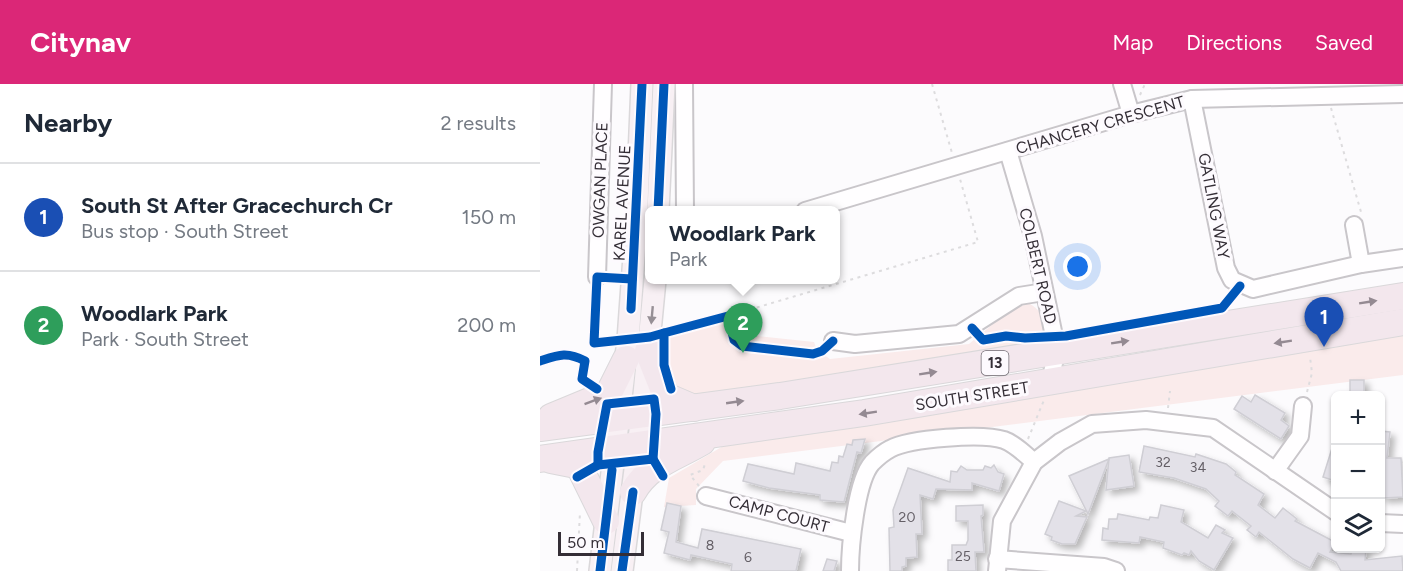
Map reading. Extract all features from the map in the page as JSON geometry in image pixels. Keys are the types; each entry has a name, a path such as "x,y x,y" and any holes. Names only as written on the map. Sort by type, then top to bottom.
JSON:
{"highway":[{"name":"SOUTH STREET","path":"540,428 694,408 1056,353 1403,296"},
{"name":"SOUTH STREET","path":"540,459 716,435 1050,383 1403,322"},
{"path":"540,422 609,393 637,355 666,396 694,408"},
{"path":"633,492 642,476 655,466 716,435"},
{"path":"540,459 576,465 606,521"}],"main road":[{"name":"KAREL AVENUE","path":"637,355 636,228 642,84"},
{"path":"658,206 664,84"},
{"name":"KAREL AVENUE","path":"600,571 606,521 626,448 637,355 654,284"},
{"name":"KAREL AVENUE","path":"622,571 633,492 626,448"}],"street":[{"name":"OWGAN PLACE","path":"597,277 603,84"},
{"path":"684,84 685,206"},
{"path":"1122,84 1131,114"},
{"name":"CHANCERY CRESCENT","path":"819,206 1131,114 1192,99 1320,91 1403,94"},
{"name":"GATLING WAY","path":"1192,99 1226,268 1232,280 1252,289 1361,264 1403,258"},
{"name":"COLBERT ROAD","path":"1008,151 1033,236 1056,353 1050,383"},
{"path":"1353,225 1361,264"},
{"path":"833,341 855,344 959,334 1019,296 1044,291"},
{"path":"1275,471 1300,436 1303,406"},
{"path":"1116,571 1104,567 997,565 1002,521 1034,462 1060,442 1092,424 1146,420 1213,428 1331,509"},
{"path":"850,571 851,533 863,484 871,465 890,449 909,443 980,435 1005,441 1034,462"},
{"name":"CAMP COURT","path":"706,495 851,533"},
{"path":"1385,524 1403,524"}],"path":[{"path":"717,318 729,320 978,242 932,84"},
{"path":"1320,91 1332,115 1361,212 1353,225"},
{"path":"1021,451 1050,383"},
{"path":"1165,423 1170,391"},
{"path":"705,464 703,470 690,475 706,495"},
{"path":"577,571 581,503"}],"shaded area":[{"path":"1028,303 1041,314 1042,342 689,399 677,394 665,360 668,336 735,316 738,334 814,342 817,350 830,359 969,344 1006,313"},
{"path":"1403,333 1403,375 723,461 696,489 696,505 664,507 669,478 730,442"}],"building":[{"path":"1350,380 1364,380 1364,391 1350,391"},
{"path":"1255,395 1285,413 1281,420 1289,426 1281,439 1234,409 1242,396 1251,402"},
{"path":"1385,432 1390,432 1387,458 1401,458 1403,497 1385,498"},
{"path":"865,439 861,453 857,452 844,502 820,500 820,495 769,488 743,481 748,464 794,474 796,463 830,471 832,462 838,463 839,456 843,457 847,444 852,445 853,440"},
{"path":"1144,446 1195,457 1196,454 1226,464 1236,472 1235,475 1264,494 1258,505 1275,518 1283,508 1297,519 1295,521 1331,540 1331,553 1366,553 1365,560 1402,556 1403,571 1341,571 1336,562 1318,553 1310,568 1293,559 1259,532 1256,537 1247,530 1251,526 1232,511 1228,516 1215,506 1219,501 1206,489 1174,478 1139,472"},
{"path":"1331,451 1331,480 1323,477"},
{"path":"1129,455 1134,486 1106,490 1109,458"},
{"path":"1109,459 1088,514 1069,476"},
{"path":"994,465 998,472 1004,474 999,491 972,483 972,490 936,489 933,499 920,495 922,534 916,534 917,557 906,558 906,566 902,567 902,571 890,571 889,528 894,527 893,510 908,468 950,482 951,471 957,472 961,466 967,470 983,470 985,466 991,468"},
{"path":"1059,501 1086,511 1076,516 1087,517 1075,544 1062,544 1051,540 1052,537 1045,534"},
{"path":"667,503 681,506 676,542 698,548 702,529 801,549 796,571 731,571 732,564 691,555 690,560 664,553 669,532 661,530"},
{"path":"983,505 981,516 984,552 975,552 976,571 948,571 948,560 952,560 952,545 966,545 968,540 968,521 956,521 956,506"},
{"path":"1161,505 1184,510 1181,522 1208,538 1216,525 1225,530 1222,533 1233,538 1214,570 1199,561 1191,551 1189,555 1184,553 1182,555 1163,548 1164,542 1140,537 1139,543 1102,540 1103,528 1108,529 1109,519 1117,519 1118,514 1149,520 1150,517 1158,518"},
{"path":"827,559 837,561 834,571 823,571"}],"cycle path":[{"path":"631,309 642,84"},
{"path":"658,206 664,84"},
{"path":"632,279 597,277 594,343 650,337 664,333"},
{"path":"972,328 983,340 1006,336 1025,338 1066,336 1222,308 1240,286"},
{"path":"671,389 664,365 664,333 728,316 734,340 742,346 813,354 822,351 833,341"},
{"path":"540,361 562,355 573,356 585,361 582,379 597,389"},
{"path":"598,465 598,452 607,404 654,399 656,414 653,459"},
{"path":"577,477 598,465 653,459 663,476"},
{"path":"600,571 612,470"},
{"path":"622,571 633,492"}],"place":[{"name":"South St After Gracechurch Cr","path":"1324,347"},
{"name":"Woodlark Park","path":"743,353"}]}
